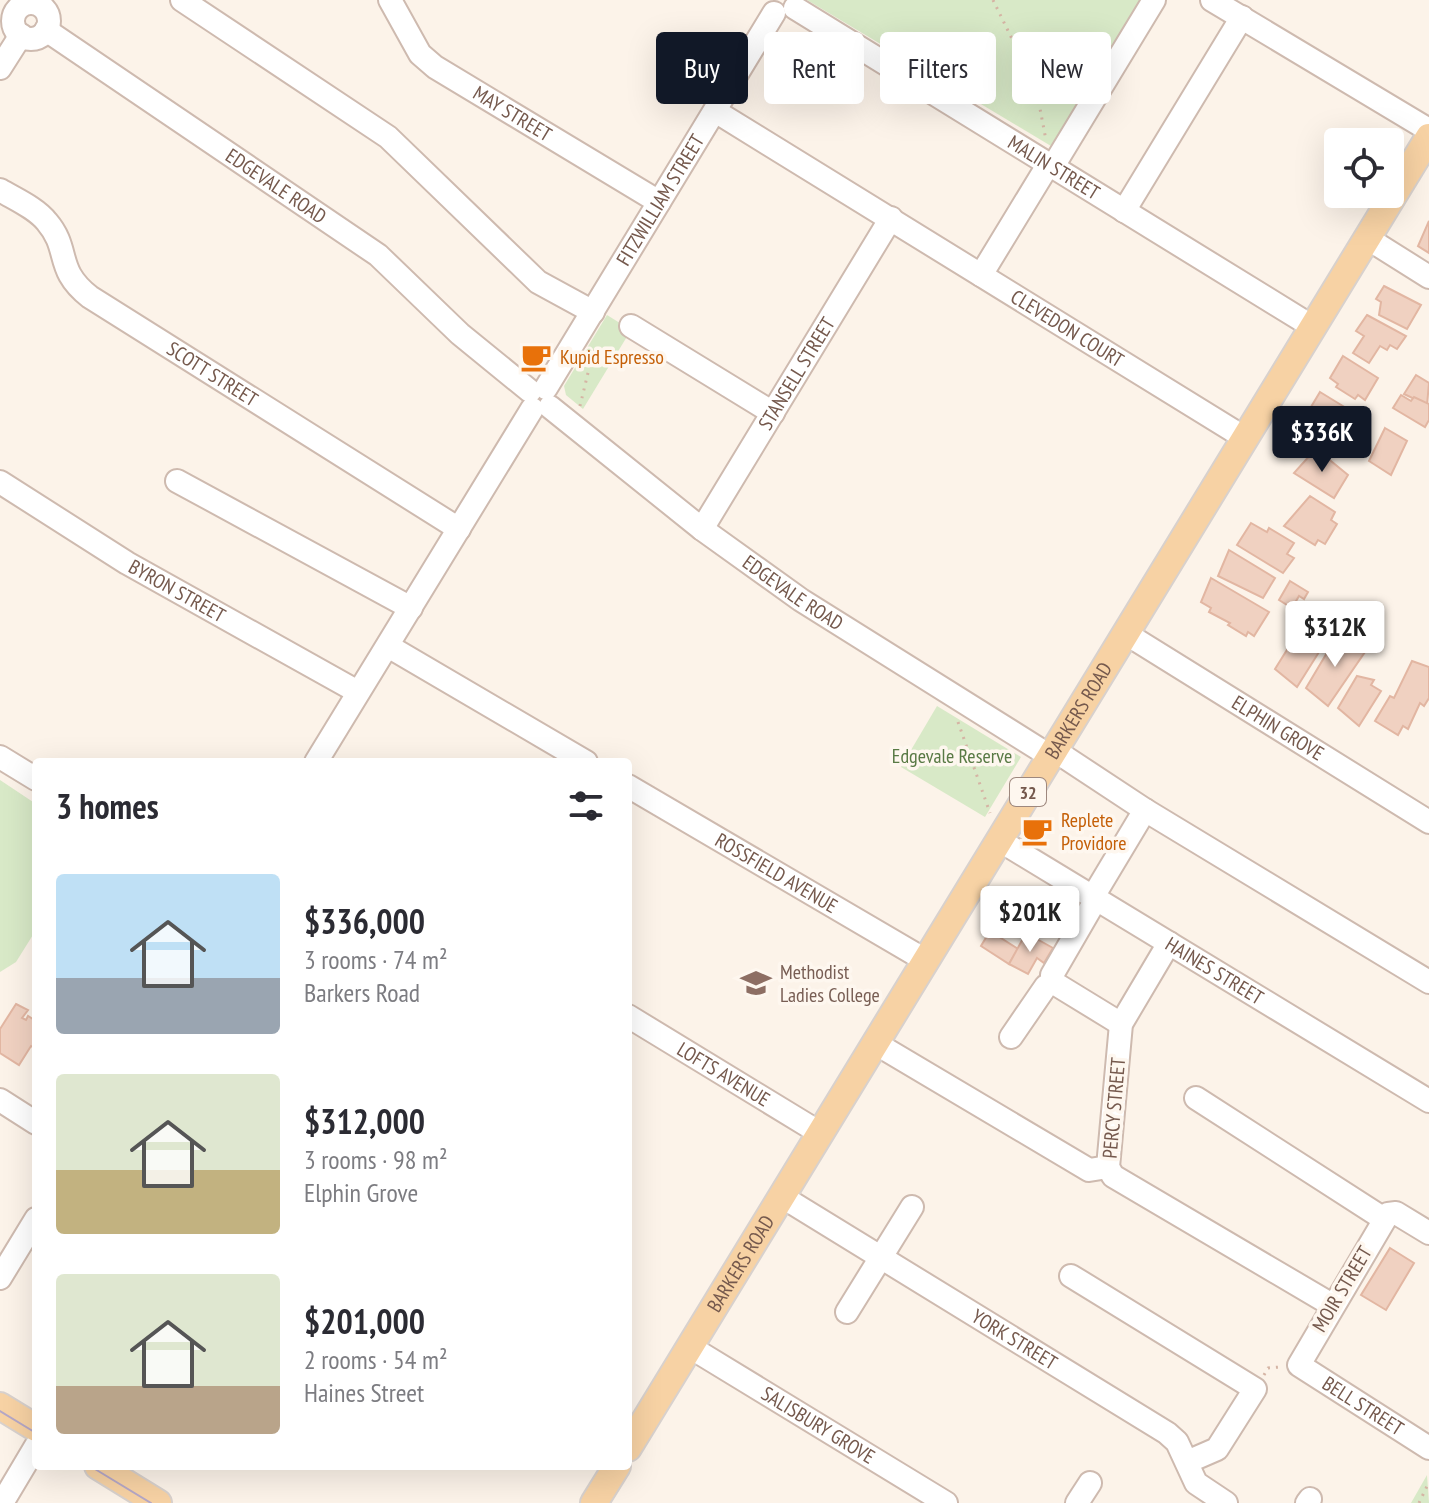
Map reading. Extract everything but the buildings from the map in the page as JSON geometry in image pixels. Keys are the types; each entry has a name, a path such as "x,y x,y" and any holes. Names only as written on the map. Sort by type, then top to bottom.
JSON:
{"main road":[{"name":"BARKERS ROAD","path":"632,1441 1429,137"},
{"path":"0,1406 32,1426"},
{"path":"104,1470 158,1503"},
{"path":"594,1503 615,1470"}],"street":[{"path":"182,0 388,137 538,282 593,312"},
{"name":"MAY STREET","path":"390,0 420,54 435,67 659,202"},
{"path":"981,275 1154,0"},
{"path":"1212,0 1429,130"},
{"path":"46,4 49,21 46,30 33,38 21,35 8,6 46,4"},
{"name":"FITZWILLIAM STREET","path":"318,758 783,5"},
{"name":"MALIN STREET","path":"783,5 1313,327"},
{"path":"1124,211 1242,17"},
{"name":"EDGEVALE ROAD","path":"46,30 378,255 460,334 702,529 801,600 947,692 1429,982"},
{"path":"0,68 21,35"},
{"name":"CLEVEDON COURT","path":"715,111 1245,438"},
{"name":"SCOTT STREET","path":"0,190 45,218 54,231 72,282 90,297 459,529"},
{"name":"STANSELL STREET","path":"702,529 891,218"},
{"path":"1367,238 1429,277"},
{"path":"631,326 773,413"},
{"path":"177,481 411,608"},
{"name":"BYRON STREET","path":"0,482 127,563 358,692"},
{"name":"ELPHIN GROVE","path":"1125,633 1429,822"},
{"path":"388,646 579,758"},
{"path":"0,757 32,777"},
{"name":"ROSSFIELD AVENUE","path":"632,788 925,960"},
{"path":"1121,1024 1054,983 1052,975 1145,810"},
{"name":"HAINES STREET","path":"999,840 1429,1101"},
{"name":"PERCY STREET","path":"1169,943 1121,1024 1108,1167 1113,1176 1332,1305"},
{"path":"1011,1037 1046,986 1054,983"},
{"name":"LOFTS AVENUE","path":"632,1018 820,1133"},
{"path":"875,1043 1089,1170 1108,1167"},
{"path":"1196,1098 1386,1217 1396,1213 1429,1233"},
{"path":"0,1100 32,1120"},
{"name":"YORK STREET","path":"781,1196 1162,1429 1177,1442 1197,1485 1226,1503"},
{"path":"847,1312 912,1207"},
{"name":"MOIR STREET","path":"1299,1365 1386,1217"},
{"path":"0,1278 32,1226"},
{"path":"1071,1276 1255,1389 1217,1449 1187,1462"},
{"name":"SALISBURY GROVE","path":"690,1347 946,1503"},
{"name":"BELL STREET","path":"1299,1365 1429,1448"},
{"path":"2,1503 32,1453"},
{"path":"1077,1503 1090,1483"}],"path":[{"path":"993,0 1036,88 1050,166"},
{"path":"580,406 596,341"},
{"path":"947,692 999,840"},
{"path":"1255,1389 1268,1368 1299,1365"},
{"path":"1419,1503 1429,1482"}],"green space":[{"path":"807,0 1147,0 1111,59 1111,32 1012,32 1012,104 1083,104 1056,149 981,104 996,104 996,32 880,32 880,44"},
{"path":"607,315 631,330 583,409 566,395 564,386"},
{"name":"Edgevale Reserve","path":"937,706 1021,757 985,817 901,767"},
{"path":"0,780 32,801 32,936 16,962 0,972"},
{"path":"1427,1475 1429,1503 1411,1503"}],"tram line":[{"path":"0,1411 32,1431"},
{"path":"97,1470 151,1503"}],"place":[{"name":"Kupid Espresso","path":"536,357"},
{"name":"Replete Providore","path":"1037,831"},
{"name":"Methodist Ladies College","path":"756,983"}]}
